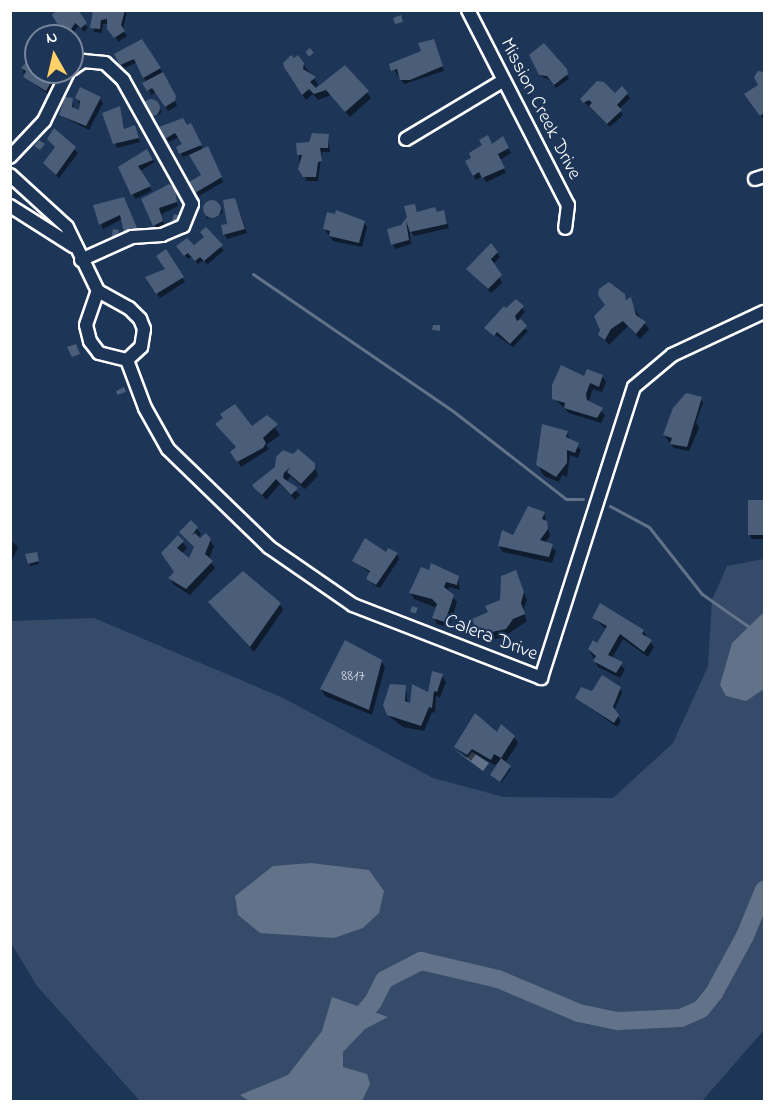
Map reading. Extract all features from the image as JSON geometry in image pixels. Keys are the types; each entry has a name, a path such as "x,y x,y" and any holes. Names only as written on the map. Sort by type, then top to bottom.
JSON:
{"street":[{"name":"Mission Creek Drive","path":"468,10 501,82 568,205 565,228"},
{"path":"81,260 132,237 162,235 183,226 192,204 123,80 105,63 84,61"},
{"path":"406,139 501,82"},
{"path":"10,157 44,121 62,84"},
{"path":"10,175 49,207 67,227 73,246 98,291 129,308 144,329 141,347 128,360 99,353 90,341 86,325 98,291"},
{"path":"10,206 73,246"},
{"name":"Calera Drive","path":"128,360 145,408 168,449 269,547 353,605 541,678 634,387 672,355 765,312"}],"shaded area":[{"path":"764,559 764,1030 702,1101 140,1101 37,986 11,943 11,621 94,618 283,698 433,778 504,797 613,798 673,743 708,666 712,600 727,566"},
{"path":"764,612 764,689 746,701 726,696 720,685 732,643"},
{"path":"452,748 467,758 472,752 489,763 483,771"},
{"path":"311,863 369,870 384,891 379,913 363,928 334,938 260,933 238,915 235,896 273,866"},
{"path":"332,997 388,1017 365,1029 343,1052 343,1067 367,1074 370,1084 362,1101 249,1101 240,1095 288,1075 322,1031"}],"building":[{"path":"56,10 78,10 87,23 84,26 75,23 57,24 52,15"},
{"path":"93,10 125,10 121,25 125,31 114,38 107,29 107,19 101,20 100,29 90,28"},
{"path":"401,15 403,22 395,24 393,18"},
{"path":"142,39 161,68 143,78 134,59 120,65 114,54"},
{"path":"434,39 443,66 410,80 400,80 397,69 391,71 389,64 421,51 418,43"},
{"path":"544,43 567,69 568,74 554,85 547,76 539,75 529,55"},
{"path":"310,48 314,53 309,56 305,52"},
{"path":"291,55 294,58 298,55 304,63 303,69 316,77 310,82 316,88 345,65 369,91 345,112 326,90 314,94 309,89 302,95 284,67 283,63"},
{"path":"758,71 764,72 764,113 760,116 744,94 758,85 754,77"},
{"path":"163,72 176,96 175,101 165,107 152,88 147,91 142,83"},
{"path":"597,81 604,82 615,93 622,86 628,93 617,105 622,110 607,124 589,106 592,103 589,100 583,103 580,99"},
{"path":"34,84 50,84 46,91"},
{"path":"80,87 101,97 86,126 59,115 65,97 73,98 72,107 79,110 80,101 75,98"},
{"path":"151,99 157,102 160,108 157,114 151,117 145,114 142,108 145,102"},
{"path":"120,106 124,129 135,125 139,138 113,144 102,113"},
{"path":"183,118 187,125 191,123 202,145 179,154 176,147 182,144 175,133 165,139 159,127"},
{"path":"54,128 76,147 56,175 43,163 55,147 47,139"},
{"path":"312,133 329,134 328,148 320,148 322,161 318,162 316,177 303,177 298,169 302,155 297,155 296,143 309,142"},
{"path":"488,135 492,144 503,136 509,148 498,154 505,168 482,178 479,172 473,176 465,161 471,158 469,153 482,145 479,140"},
{"path":"39,140 45,144 40,150 34,146"},
{"path":"208,146 222,177 195,193 189,182 201,175 189,155"},
{"path":"147,149 153,160 138,166 151,186 131,195 118,167"},
{"path":"169,184 175,188 177,202 159,208 163,221 153,226 141,199"},
{"path":"124,197 137,228 124,232 120,215 99,225 93,205"},
{"path":"235,198 245,229 223,235 221,225 227,224 223,200"},
{"path":"212,200 218,203 221,209 218,215 212,218 206,215 203,209 206,203"},
{"path":"415,204 417,212 435,207 437,212 444,210 447,224 410,232 406,221 409,240 391,245 387,229 401,225 407,217 404,206"},
{"path":"336,210 365,221 359,243 329,236 330,231 323,229 327,212 335,214"},
{"path":"174,214 181,216 178,223 172,221"},
{"path":"206,227 223,245 204,261 200,257 195,261 188,253 184,256 176,246 187,238 194,245 204,237 200,232"},
{"path":"113,229 119,230 118,237 112,236"},
{"path":"491,243 498,252 491,259 502,275 488,289 466,269"},
{"path":"166,249 184,277 156,294 145,277 165,269 156,256"},
{"path":"609,282 625,294 626,300 631,297 636,315 646,322 636,334 623,321 611,329 605,340 598,335 600,330 594,316 605,305 598,295 599,289"},
{"path":"516,299 524,306 515,316 517,321 521,319 527,326 510,344 497,332 494,336 484,328 504,306 506,308"},
{"path":"433,325 440,325 440,331 432,330"},
{"path":"76,344 80,354 72,357 67,347"},
{"path":"561,365 584,376 587,369 603,375 599,387 590,383 586,394 587,400 603,408 597,418 564,408 565,403 552,399 552,385"},
{"path":"124,387 126,392 117,395 116,391"},
{"path":"686,393 702,397 687,447 670,444 672,438 663,435 673,408"},
{"path":"235,404 252,426 267,415 278,424 263,438 266,443 263,448 237,462 230,452 236,447 215,424 223,418 220,414"},
{"path":"542,424 568,431 566,437 579,443 575,453 567,450 567,463 556,477 536,465"},
{"path":"298,449 315,463 315,469 301,484 287,472 290,467 284,473 283,478 298,488 291,495 276,479 262,495 254,488 252,485 275,467 276,457 283,450 293,454"},
{"path":"748,500 764,500 764,535 748,535"},
{"path":"528,506 545,512 542,519 547,521 548,529 540,540 553,544 549,557 498,546 502,530 513,535"},
{"path":"191,520 198,527 192,535 195,533 200,538 206,533 211,539 205,554 213,561 186,589 168,578 174,572 161,553 178,535 184,541 177,548 189,558 194,547 179,532"},
{"path":"365,538 386,552 388,548 398,553 376,585 366,579 370,571 352,561"},
{"path":"37,552 39,561 28,564 25,554"},
{"path":"431,563 459,576 457,585 446,582 444,587 454,595 445,622 432,618 437,604 432,599 409,593 421,567 429,570"},
{"path":"516,570 524,592 521,603 525,614 513,619 506,629 478,635 472,619 488,612 485,606 500,600 501,576"},
{"path":"243,571 281,603 250,647 208,602"},
{"path":"600,603 644,630 642,634 652,640 644,652 620,634 608,655 623,662 616,673 593,661 596,656 588,649 593,640 597,643 607,626 592,618"},
{"path":"412,606 418,608 416,614 410,612"},
{"path":"345,640 382,660 369,710 320,689"},
{"path":"432,671 443,674 437,692 434,691 432,708 429,707 421,726 387,715 383,705 390,684 406,685 405,701 410,703 412,684 428,692"},
{"path":"602,675 621,687 613,707 619,715 614,723 575,698 581,687 592,691"},
{"path":"475,713 497,732 501,724 515,736 501,758 494,754 491,760 472,749 467,755 454,747"},
{"path":"501,758 511,766 500,782 490,775"}],"waterway":[{"path":"253,274 453,411 566,499 583,499"},
{"path":"610,506 649,527 702,594 752,629"},
{"path":"351,1028 373,1002 384,980 421,961 498,979 579,1013 618,1021 681,1018 701,1009 714,993 745,936 764,890"}]}
